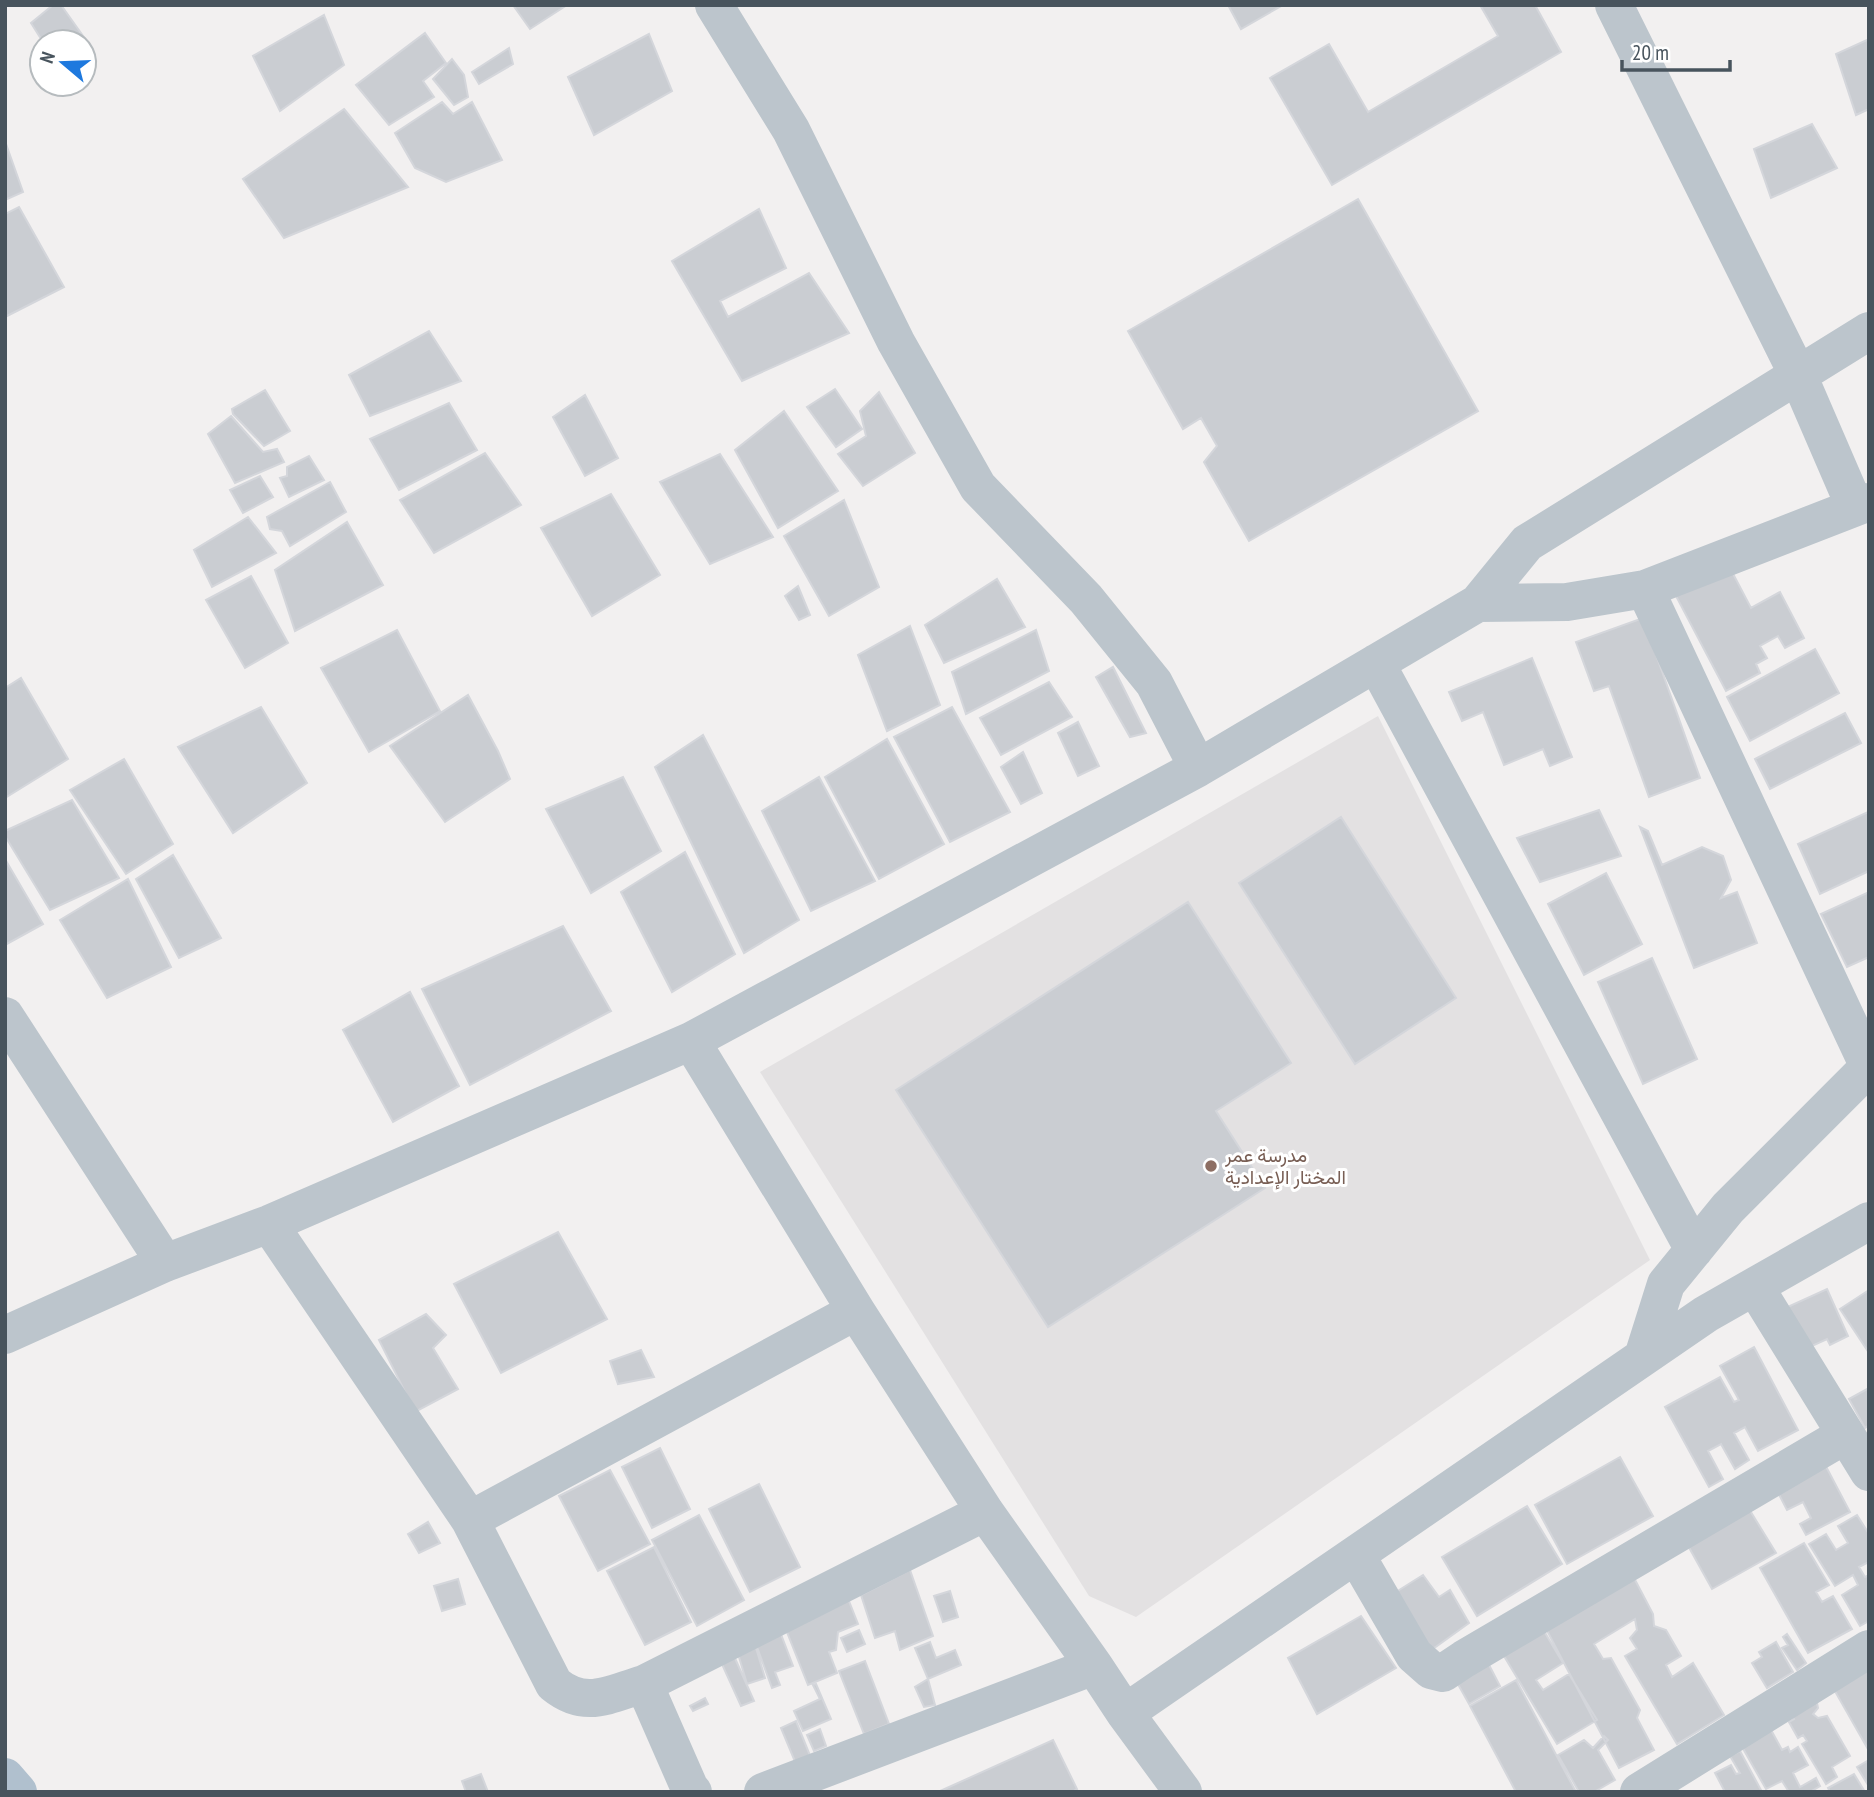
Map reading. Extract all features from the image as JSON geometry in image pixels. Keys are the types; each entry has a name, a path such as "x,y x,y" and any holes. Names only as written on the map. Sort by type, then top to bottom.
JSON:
{"main road":[{"path":"5,1777 18,1792"}],"street":[{"path":"714,5 790,130 896,342 978,487 1086,598 1154,684 1198,768"},
{"path":"1478,603 1567,602 1644,589 1862,505 1614,5"},
{"path":"5,1335 165,1264 269,1224 691,1041 1198,768 1478,603 1527,543 1869,331"},
{"path":"1643,1357 1666,1284 1728,1208 1869,1067 1644,589"},
{"path":"1376,663 1694,1251"},
{"path":"5,1016 165,1264"},
{"path":"691,1041 856,1311 985,1512 1183,1792"},
{"path":"1125,1713 1706,1314 1869,1221"},
{"path":"269,1224 470,1520 554,1684 565,1693 578,1698 594,1699 645,1684 985,1512"},
{"path":"1755,1287 1869,1472"},
{"path":"470,1520 856,1311"},
{"path":"1356,1555 1415,1656 1431,1670 1443,1673 1464,1658 1845,1435"},
{"path":"1639,1792 1869,1648"},
{"path":"763,1792 1094,1666"},
{"path":"645,1684 693,1792"}],"shaded area":[{"name":"مدرسة عمر المختار الإعدادية","path":"1378,716 1650,1260 1136,1617 1089,1596 760,1072"}],"building":[{"path":"53,5 61,5 77,28 34,28 31,23"},
{"path":"513,5 567,5 530,29"},
{"path":"1228,5 1283,5 1241,29"},
{"path":"1480,5 1535,5 1561,52 1332,185 1270,78 1329,44 1368,112 1498,36"},
{"path":"324,15 344,65 280,111 253,56"},
{"path":"425,33 446,63 423,81 434,97 389,125 356,85"},
{"path":"649,34 672,91 594,135 568,77"},
{"path":"1869,39 1869,109 1856,115 1836,54"},
{"path":"509,48 513,64 479,84 472,72"},
{"path":"452,59 464,75 468,97 454,105 433,79"},
{"path":"442,102 453,114 472,102 502,160 446,182 415,168 395,133"},
{"path":"344,109 408,187 284,238 243,179"},
{"path":"1812,124 1837,168 1771,198 1754,149"},
{"path":"5,141 23,192 5,200"},
{"path":"1358,199 1478,411 1249,541 1204,462 1217,446 1201,418 1183,429 1128,331"},
{"path":"19,207 64,287 5,317 5,214"},
{"path":"759,209 786,268 720,301 728,317 809,273 849,333 742,381 672,261"},
{"path":"429,331 461,381 370,416 349,375"},
{"path":"835,389 862,429 836,447 807,407"},
{"path":"265,390 290,431 264,446 233,414 232,409"},
{"path":"879,392 915,453 863,486 838,454 866,436 860,411"},
{"path":"585,395 618,458 585,476 553,417"},
{"path":"449,403 477,450 399,490 370,439"},
{"path":"784,411 838,491 778,528 735,450"},
{"path":"231,416 263,452 277,449 284,462 235,483 208,434"},
{"path":"485,453 521,505 434,553 400,500"},
{"path":"720,454 773,537 710,564 660,482"},
{"path":"309,456 324,480 289,497 280,478 287,476 287,467"},
{"path":"260,476 273,497 243,513 230,490"},
{"path":"330,482 346,512 290,546 282,531 270,529 267,517"},
{"path":"611,494 660,575 592,616 541,528"},
{"path":"844,500 879,587 829,616 784,536"},
{"path":"248,517 276,553 212,587 194,550"},
{"path":"347,522 383,585 295,631 275,570"},
{"path":"1730,568 1751,608 1780,592 1804,638 1785,648 1778,636 1760,646 1767,658 1756,664 1760,673 1726,691 1676,596"},
{"path":"251,576 288,643 245,668 206,600"},
{"path":"997,579 1025,627 944,663 925,625"},
{"path":"798,586 810,615 799,620 785,596"},
{"path":"1643,618 1700,778 1649,797 1609,686 1594,691 1576,642"},
{"path":"910,626 940,705 887,731 858,655"},
{"path":"397,630 440,711 369,752 321,668"},
{"path":"1036,630 1049,671 966,714 952,672"},
{"path":"1815,649 1839,693 1750,741 1727,697"},
{"path":"1532,658 1572,757 1550,766 1543,749 1504,765 1483,712 1462,721 1449,692"},
{"path":"1113,667 1146,733 1130,737 1096,677"},
{"path":"21,678 68,759 5,798 5,688"},
{"path":"1049,682 1072,717 1001,755 980,718"},
{"path":"468,695 510,779 445,822 390,746"},
{"path":"261,707 307,783 233,833 178,747"},
{"path":"952,707 1010,812 950,842 894,737"},
{"path":"1845,713 1861,743 1770,789 1755,759"},
{"path":"1078,722 1099,766 1078,776 1058,733"},
{"path":"703,735 799,920 744,953 655,767"},
{"path":"887,739 944,844 879,879 825,777"},
{"path":"1023,752 1042,793 1021,804 1001,767"},
{"path":"124,759 173,844 126,874 70,790"},
{"path":"623,777 661,851 591,893 546,809"},
{"path":"819,777 875,881 811,911 762,811"},
{"path":"72,800 119,878 50,910 5,836 5,831"},
{"path":"1599,810 1621,856 1540,882 1517,838"},
{"path":"1868,812 1869,871 1820,894 1798,844"},
{"path":"1341,817 1456,998 1355,1064 1239,883"},
{"path":"1640,827 1648,831 1662,865 1702,847 1723,856 1731,880 1721,898 1737,892 1757,943 1694,968"},
{"path":"685,852 735,954 672,992 621,892"},
{"path":"173,855 221,938 179,958 136,879"},
{"path":"5,859 43,924 5,945"},
{"path":"1606,873 1642,944 1584,975 1548,904"},
{"path":"128,879 171,967 107,998 60,920"},
{"path":"1869,892 1869,957 1847,967 1821,914"},
{"path":"1188,902 1291,1063 1216,1111 1265,1188 1048,1327 896,1090"},
{"path":"563,926 611,1011 470,1085 422,989"},
{"path":"1652,958 1697,1059 1643,1084 1598,982"},
{"path":"410,992 459,1086 393,1122 343,1030"},
{"path":"558,1232 607,1319 501,1373 454,1284"},
{"path":"1827,1289 1848,1336 1830,1345 1827,1339 1799,1352 1781,1310"},
{"path":"1869,1290 1869,1353 1840,1309"},
{"path":"426,1314 446,1335 433,1348 458,1389 415,1412 379,1340"},
{"path":"1754,1347 1798,1430 1758,1451 1745,1427 1734,1433 1749,1460 1735,1469 1721,1444 1708,1451 1723,1479 1709,1487 1665,1407 1720,1377 1734,1402 1739,1400 1720,1366"},
{"path":"641,1350 654,1377 618,1384 610,1361"},
{"path":"1869,1388 1869,1425 1865,1428 1849,1399"},
{"path":"660,1448 690,1509 652,1528 622,1467"},
{"path":"1620,1457 1653,1516 1567,1564 1535,1505"},
{"path":"1821,1457 1850,1512 1806,1535 1800,1524 1811,1518 1803,1502 1787,1510 1773,1483"},
{"path":"610,1470 650,1544 598,1571 559,1496"},
{"path":"759,1484 800,1567 750,1592 709,1509"},
{"path":"1746,1504 1776,1553 1712,1589 1686,1542"},
{"path":"1527,1506 1562,1564 1477,1616 1442,1557"},
{"path":"699,1515 744,1600 697,1626 652,1540"},
{"path":"1857,1515 1869,1534 1869,1562 1859,1567 1865,1577 1869,1575 1869,1621 1860,1626 1842,1595 1858,1585 1853,1575 1835,1586 1809,1544 1826,1534 1836,1550 1848,1543 1838,1526"},
{"path":"428,1522 440,1543 419,1553 408,1534"},
{"path":"1804,1543 1829,1585 1816,1592 1822,1602 1833,1596 1852,1629 1808,1653 1760,1568"},
{"path":"654,1547 691,1622 645,1645 607,1571"},
{"path":"910,1570 933,1636 900,1650 895,1631 875,1638 861,1595"},
{"path":"1423,1575 1439,1597 1450,1590 1469,1623 1430,1651 1396,1592"},
{"path":"1633,1576 1653,1614 1654,1626 1666,1630 1681,1656 1666,1665 1672,1677 1693,1663 1724,1715 1677,1744 1625,1656 1637,1649 1630,1638 1637,1630 1635,1619 1594,1644 1603,1659 1611,1658 1640,1710 1637,1718 1654,1750 1619,1768 1543,1623"},
{"path":"458,1579 465,1604 442,1611 434,1586"},
{"path":"845,1591 858,1624 838,1632 836,1650 829,1652 837,1673 808,1685 781,1617"},
{"path":"950,1591 958,1617 943,1622 934,1596"},
{"path":"1361,1616 1396,1668 1317,1714 1288,1658"},
{"path":"1541,1626 1563,1663 1536,1680 1543,1690 1569,1674 1597,1720 1557,1744 1501,1651"},
{"path":"779,1629 793,1666 775,1672 780,1685 772,1688 754,1639"},
{"path":"859,1630 865,1644 847,1652 841,1638"},
{"path":"1787,1634 1806,1663 1797,1670 1782,1648 1788,1645 1783,1637"},
{"path":"754,1641 765,1678 747,1684 736,1647"},
{"path":"930,1642 936,1658 955,1650 961,1665 928,1679 915,1648"},
{"path":"1776,1642 1793,1672 1767,1688 1752,1663 1762,1657 1759,1652"},
{"path":"734,1656 754,1701 741,1706 721,1662"},
{"path":"865,1661 889,1724 864,1734 839,1671"},
{"path":"1487,1661 1500,1686 1469,1704 1455,1679"},
{"path":"1869,1665 1869,1751 1832,1686"},
{"path":"928,1679 935,1705 924,1707 915,1687"},
{"path":"1516,1680 1576,1792 1516,1792 1470,1706"},
{"path":"816,1684 831,1719 803,1731 794,1711 820,1699 813,1685"},
{"path":"1815,1693 1818,1708 1813,1714 1818,1718 1827,1716 1850,1756 1832,1767 1837,1777 1826,1784 1802,1744 1807,1741 1803,1735 1798,1738 1789,1722 1794,1719 1789,1709"},
{"path":"705,1698 708,1704 693,1711 690,1706"},
{"path":"796,1721 811,1758 796,1764 781,1728"},
{"path":"1770,1728 1782,1750 1788,1747 1790,1752 1798,1747 1808,1765 1793,1773 1800,1787 1816,1778 1820,1786 1810,1792 1789,1792 1782,1781 1766,1789 1741,1745"},
{"path":"820,1729 826,1746 814,1751 807,1735"},
{"path":"1604,1736 1608,1740 1598,1750 1615,1780 1594,1792 1579,1792 1558,1755 1584,1740 1593,1748"},
{"path":"1053,1740 1077,1789 1072,1792 938,1792"},
{"path":"1740,1751 1762,1792 1725,1792 1715,1773 1731,1765 1736,1774 1740,1773 1730,1756"},
{"path":"1869,1760 1869,1784 1868,1785 1857,1767"},
{"path":"481,1774 488,1792 466,1792 462,1781"},
{"path":"1854,1774 1865,1792 1830,1792 1828,1788"}],"place":[{"name":"مدرسة عمر المختار الإعدادية","path":"1211,1166"}]}
